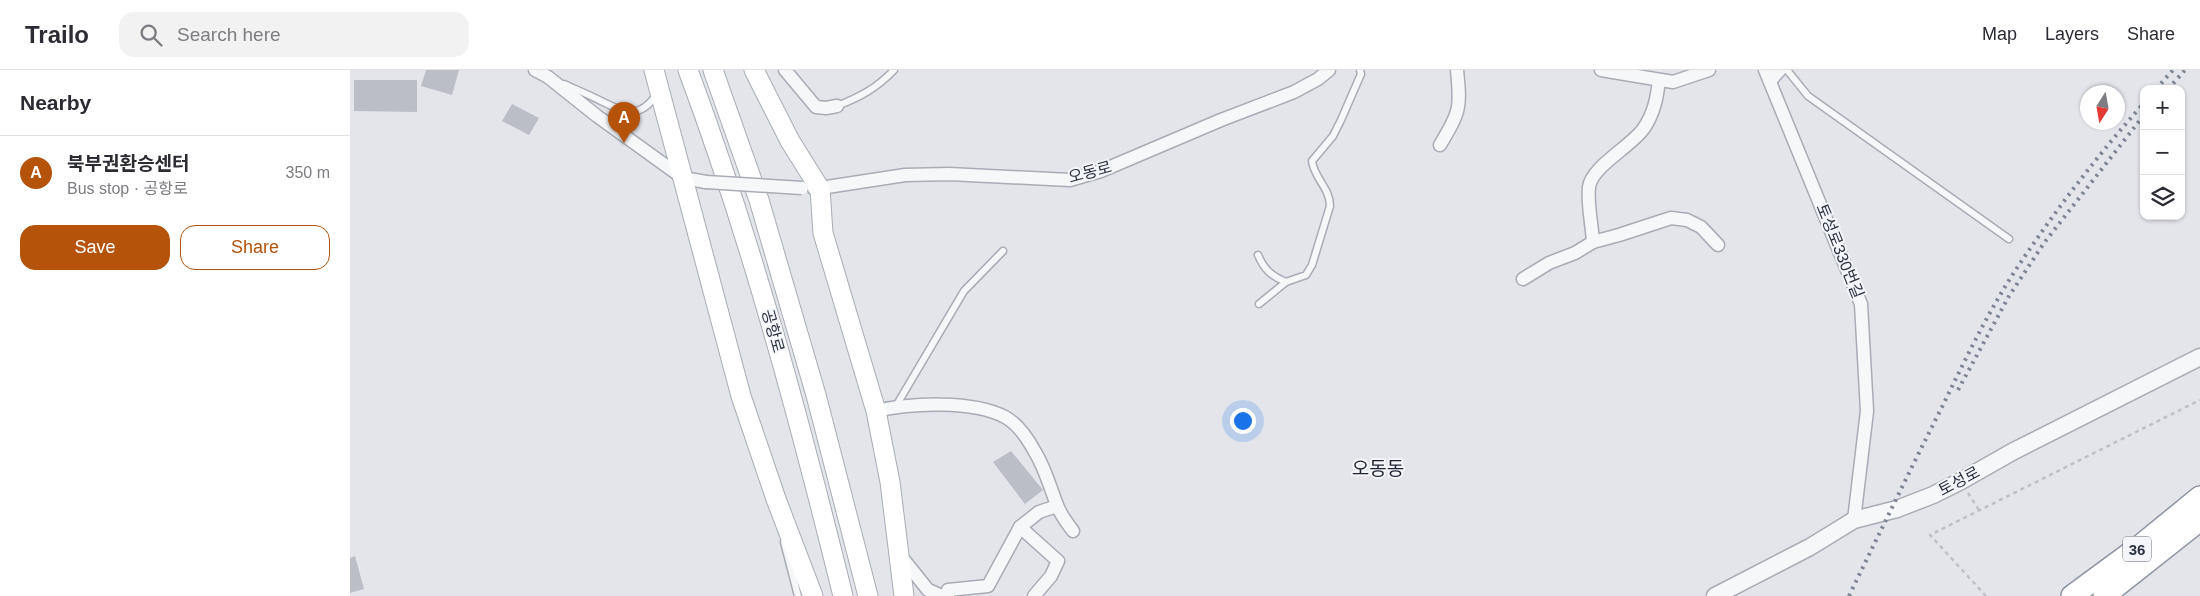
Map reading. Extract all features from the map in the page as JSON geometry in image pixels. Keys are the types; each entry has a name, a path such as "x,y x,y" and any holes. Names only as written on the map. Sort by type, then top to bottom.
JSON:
{"highway":[{"name":"36","path":"2072,596 2140,546 2200,497"},
{"name":"36","path":"2104,596 2200,520"}],"main road":[{"path":"654,70 741,396 776,499 813,596"},
{"name":"공항로","path":"688,70 743,229 784,369 843,596"},
{"name":"공항로","path":"713,70 759,200 776,257 816,395 868,596"},
{"path":"754,70 811,188 876,411 890,482 904,596"}],"street":[{"path":"535,70 548,77 597,116 683,178"},
{"path":"785,70 816,107 837,106"},
{"name":"오동로","path":"683,178 706,182 811,188 905,175 949,174 1070,180 1102,172 1221,120 1294,92 1318,79 1329,70"},
{"path":"1440,145 1456,118 1460,104 1457,70"},
{"path":"1601,70 1673,82 1709,70"},
{"path":"1768,75 1780,70"},
{"name":"토성로330번길","path":"1768,75 1861,304 1867,411 1854,520"},
{"path":"1593,242 1589,186 1604,165 1633,141 1644,128 1655,106 1659,80"},
{"path":"1524,279 1549,262 1575,253 1593,242 1619,236 1671,218 1687,220 1701,227 1718,245"},
{"name":"토성로","path":"1714,596 1810,547 1854,520 1897,509 1961,481 2012,452 2200,357"},
{"path":"876,411 896,406 944,406 978,409 1005,417 1018,427 1035,452 1053,490 1057,506 1072,531"},
{"path":"948,596 948,590 988,586 1020,527 1039,512 1057,506"},
{"path":"1020,527 1058,561 1051,576 1034,596"},
{"path":"899,554 928,590 942,596"}],"lane":[{"path":"837,106 858,98 873,89 894,70"},
{"path":"1259,304 1286,282 1306,275 1312,265 1330,206 1330,197 1313,170 1312,161 1333,136 1361,74 1360,70"},
{"path":"1787,70 1808,96 2009,239"},
{"path":"548,77 615,109 632,112 645,108 660,90"},
{"path":"896,406 964,290 1003,251"},
{"path":"1258,255 1264,268 1275,278 1286,282"},
{"path":"776,499 785,549 798,596"}],"path":[{"path":"1986,596 1930,535 2200,400"},
{"path":"1961,481 1979,510"}],"building":[{"path":"426,70 459,70 452,95 421,86"},
{"path":"354,80 417,80 417,112 354,111"},
{"path":"512,104 539,118 529,135 502,121"},
{"path":"1011,451 1043,490 1025,504 993,462"},
{"path":"355,556 364,589 350,593 350,558"}],"railway":[{"path":"2160,85 2173,70"},
{"path":"2172,85 2185,70"},
{"path":"1849,596 1968,354 2005,287 2076,185 2140,108"},
{"path":"1958,390 2009,296 2044,243 2140,120"}],"place":[{"name":"북부권환승센터","path":"624,143"}],"district":[{"name":"오동동","path":"1378,468"}]}
